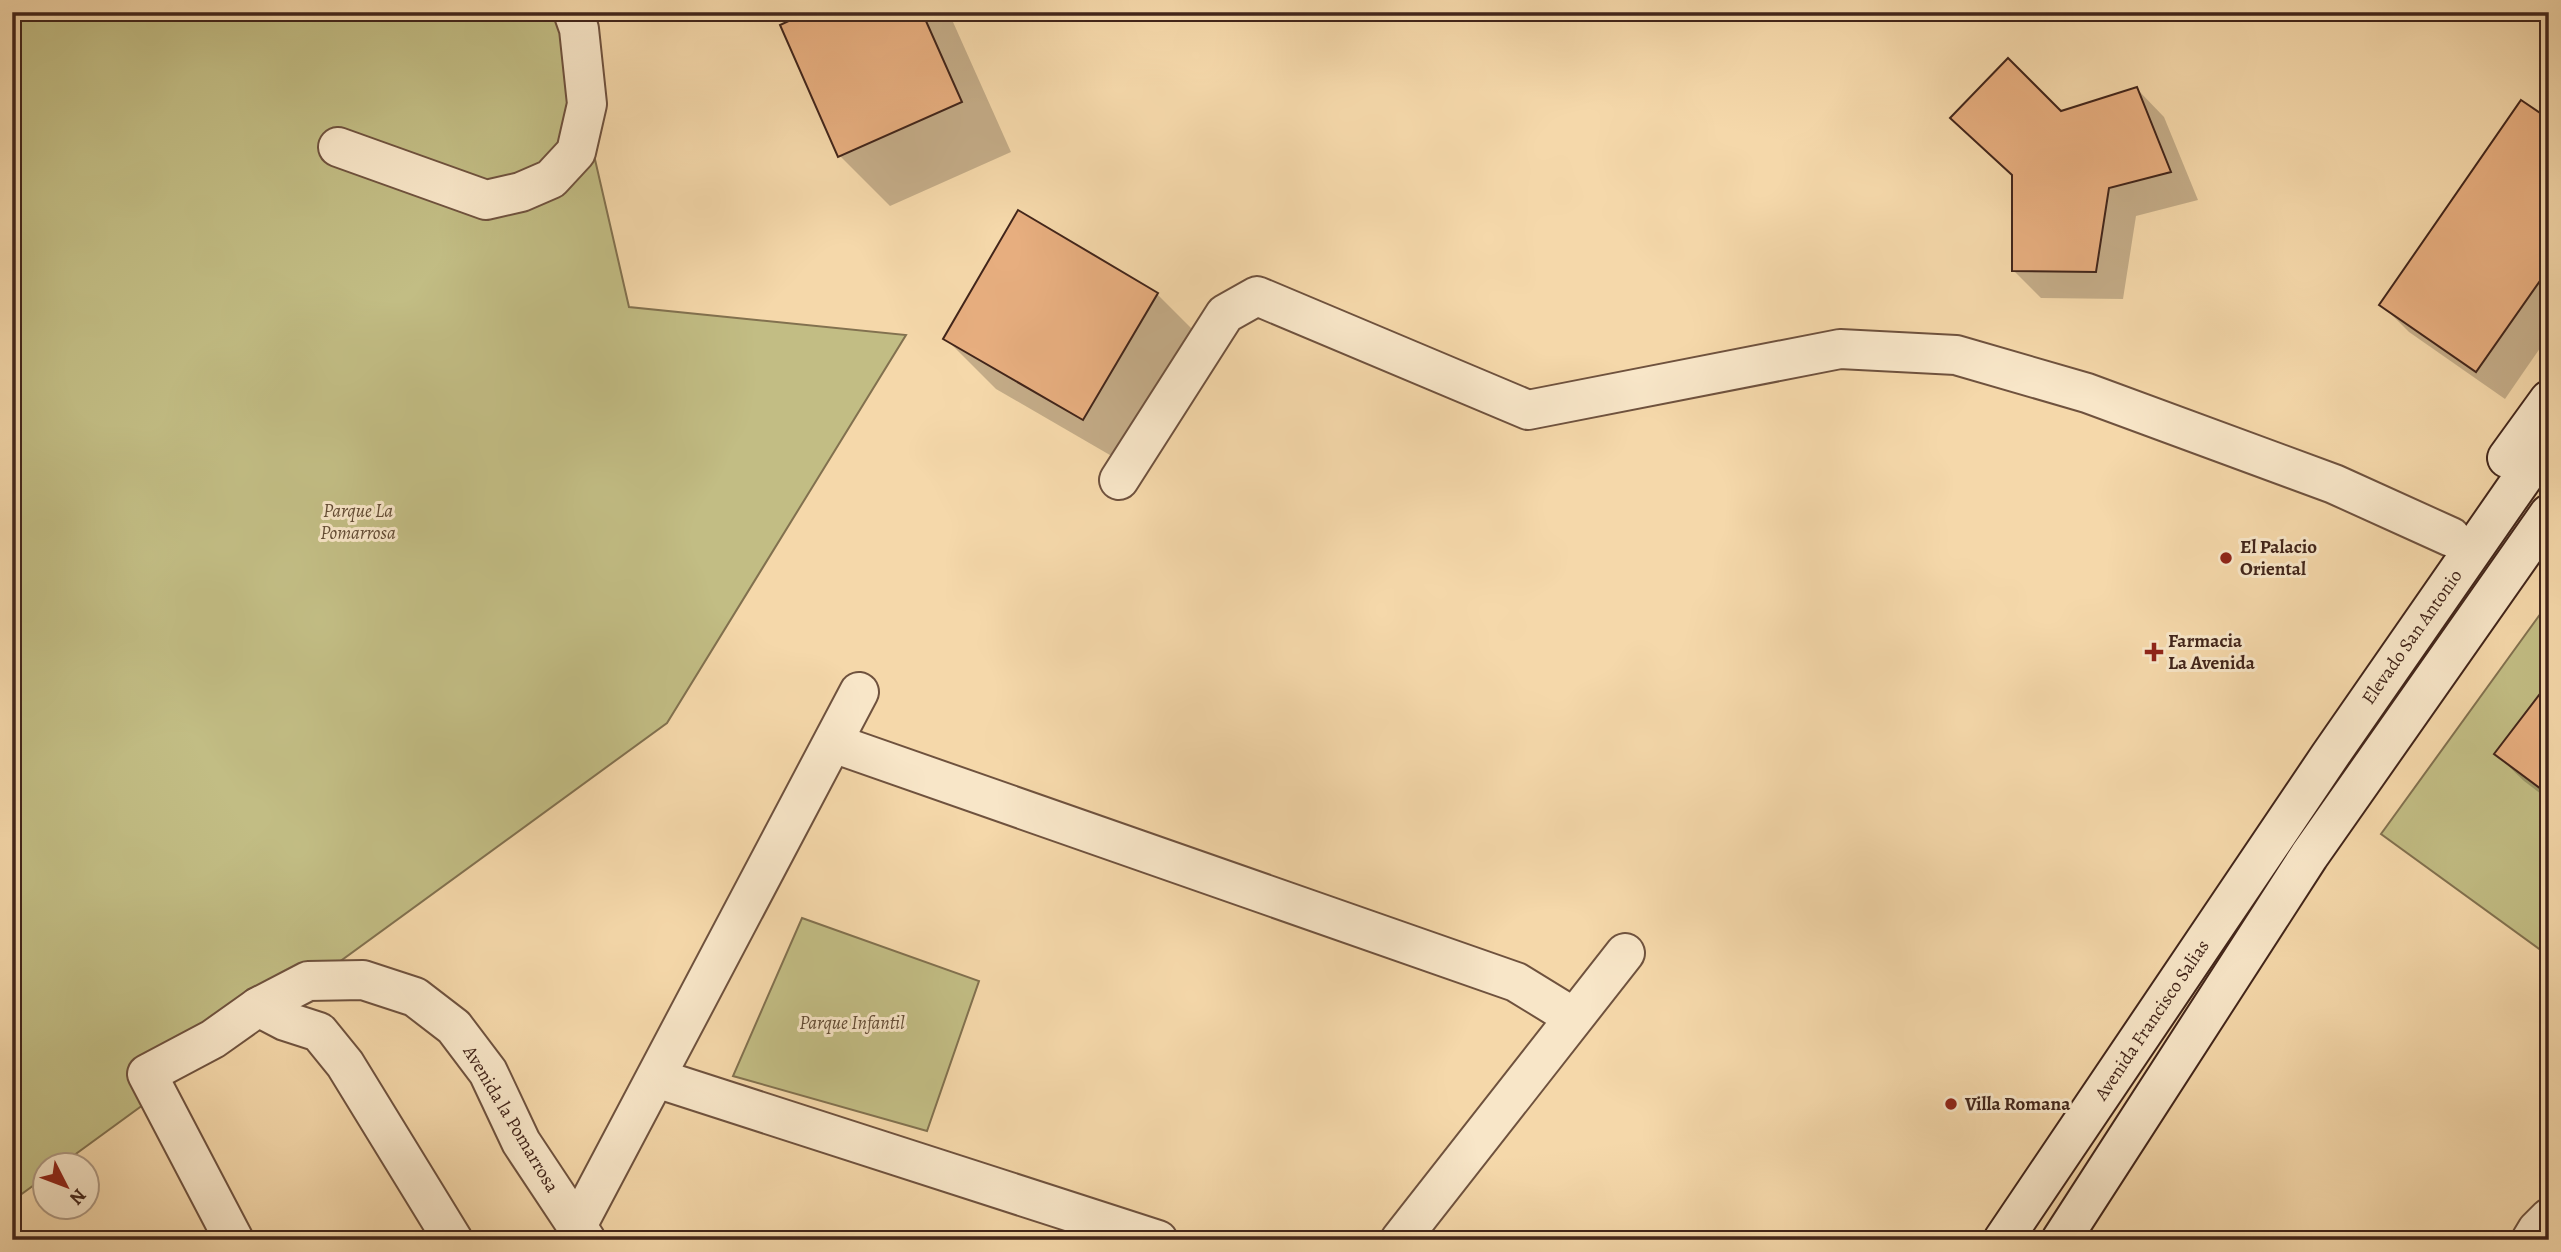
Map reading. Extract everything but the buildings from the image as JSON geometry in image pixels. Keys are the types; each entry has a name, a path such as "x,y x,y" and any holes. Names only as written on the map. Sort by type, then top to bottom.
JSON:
{"street":[{"path":"338,147 486,200 521,192 551,178 576,152 587,104 579,29 573,12"},
{"path":"1119,480 1225,314 1257,296 1528,410 1840,349 1956,355 2087,393 2334,484 2451,537"},
{"path":"2278,835 2297,774 2451,537 2549,400"},
{"name":"Elevado San Antonio","path":"2278,835 2549,440"},
{"path":"2061,1240 2309,856 2549,514"},
{"path":"2309,856 2452,690 2549,552"},
{"path":"582,1233 656,1078 859,692"},
{"path":"833,743 1516,982 1573,1017"},
{"name":"Avenida Francisco Salias","path":"2003,1240 2278,835"},
{"path":"1400,1240 1625,953"},
{"name":"Avenida la Pomarrosa","path":"258,1007 308,981 363,980 415,997 454,1027 488,1072 521,1142 582,1233"},
{"path":"234,1240 148,1074 213,1039 258,1007 285,1021 319,1032 345,1064 453,1240"},
{"path":"656,1078 1158,1240"},
{"path":"2531,1240 2549,1217"}],"green space":[{"name":"Parque La Pomarrosa","path":"23,12 561,12 629,307 906,335 667,723 81,1150 32,1150 32,1186 12,1201 12,24"},
{"path":"2549,602 2549,956 2381,834"},
{"name":"Parque Infantil","path":"802,918 979,981 927,1131 733,1076"}],"place":[{"name":"El Palacio Oriental","path":"2226,558"},
{"name":"Farmacia La Avenida","path":"2154,652"},
{"name":"Villa Romana","path":"1951,1104"}]}
